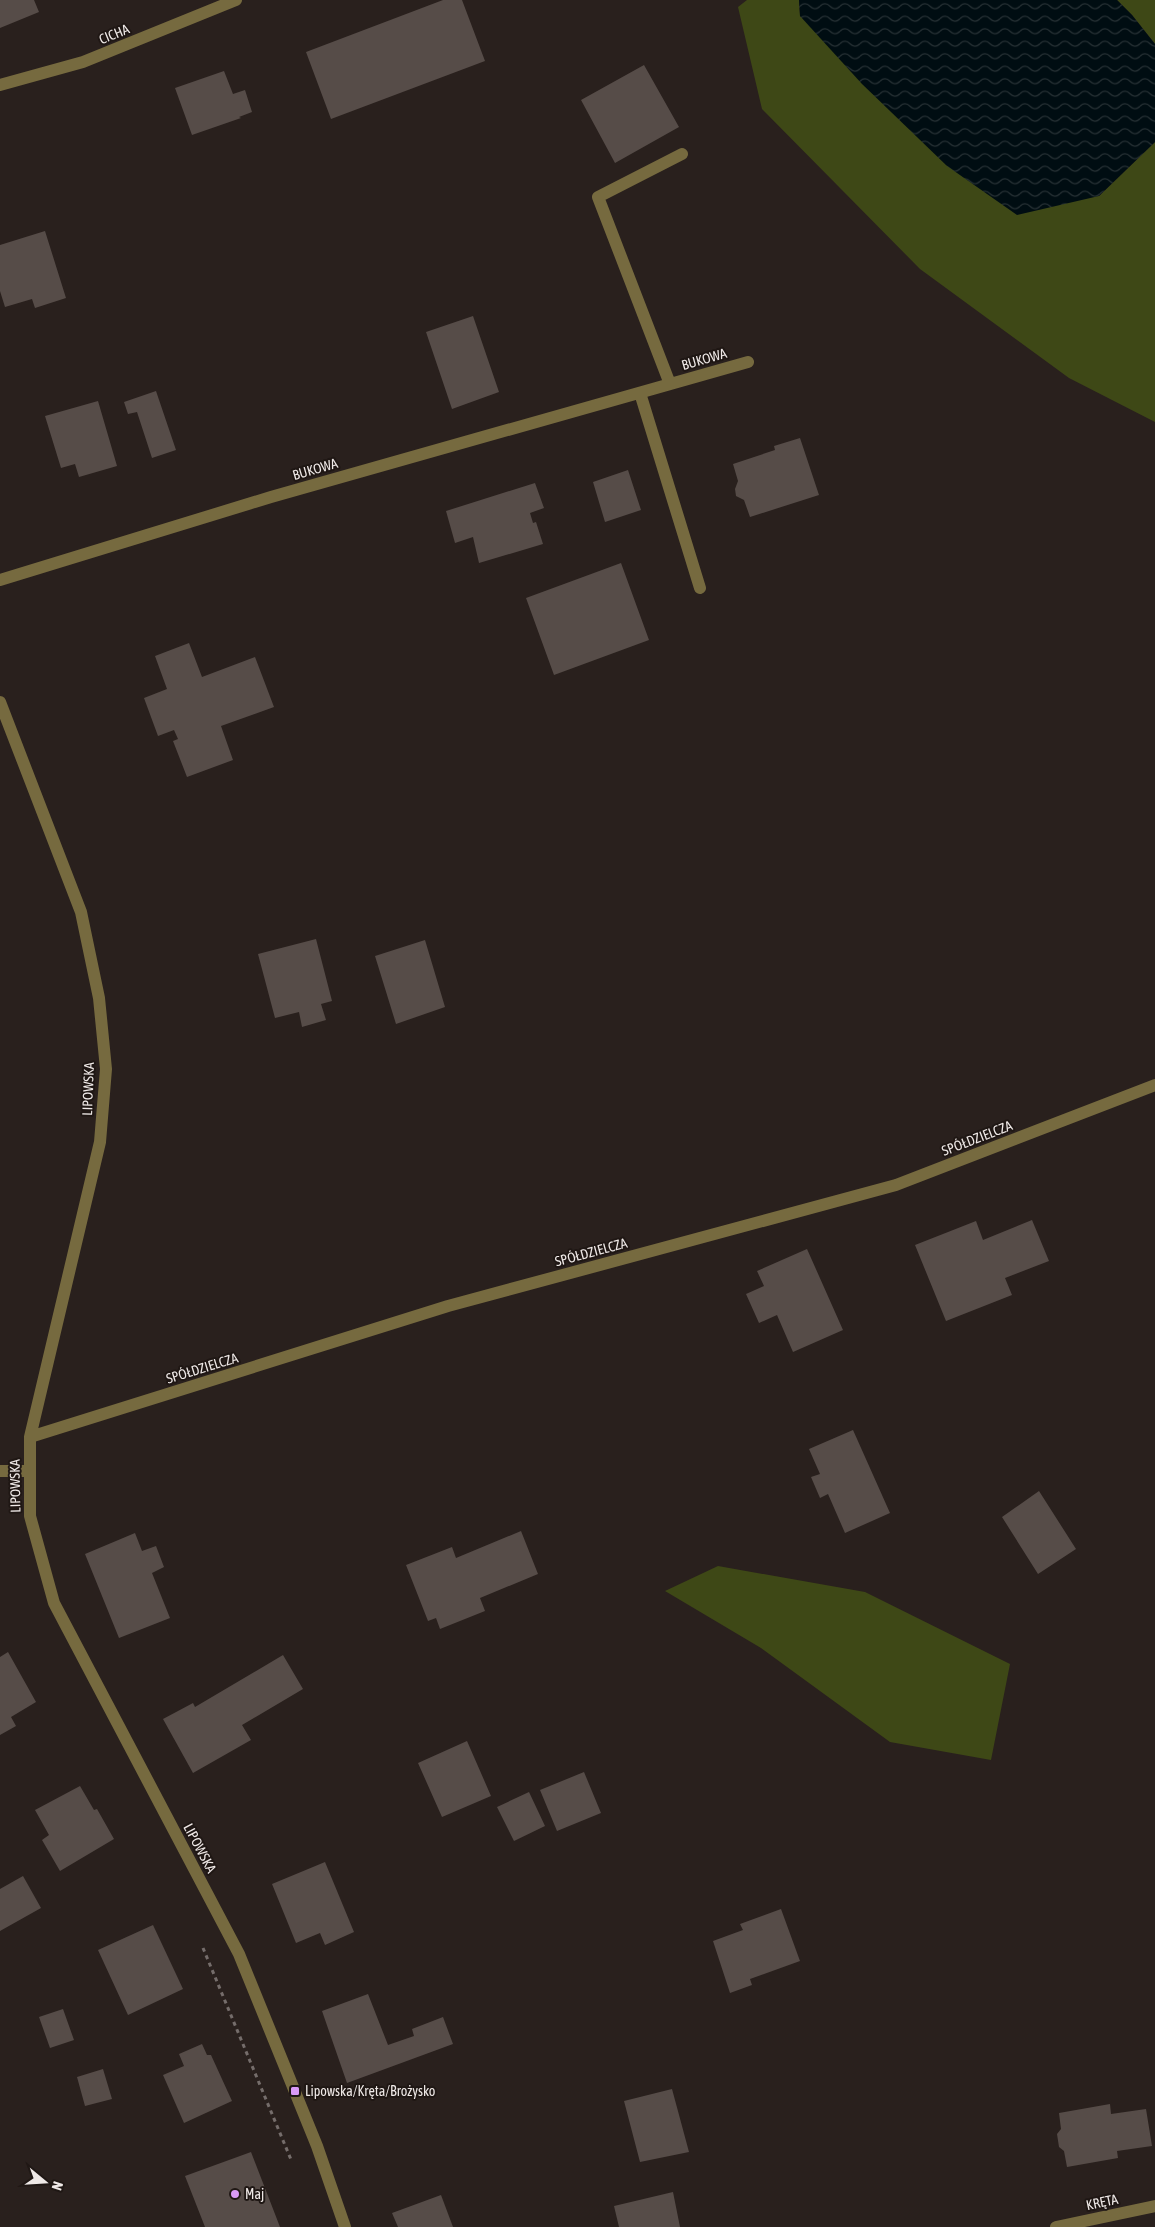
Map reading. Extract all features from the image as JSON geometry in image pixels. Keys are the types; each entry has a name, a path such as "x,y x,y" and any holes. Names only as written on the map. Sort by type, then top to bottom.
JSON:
{"street":[{"name":"CICHA","path":"0,85 83,62 236,0"},
{"path":"670,384 598,196 682,154"},
{"name":"BUKOWA","path":"0,580 271,497 748,362"},
{"path":"640,393 700,588"},
{"name":"LIPOWSKA","path":"0,702 81,912 99,998 106,1069 100,1142 30,1437 30,1516 54,1603 239,1954 317,2146 345,2227"},
{"name":"SPÓŁDZIELCZA","path":"30,1437 448,1306 896,1185 1155,1085"},
{"path":"0,1471 30,1471"},
{"name":"KRĘTA","path":"1056,2227 1155,2206"}],"path":[{"path":"201,1943 294,2166"}],"green space":[{"path":"747,0 799,0 800,16 1099,196 1155,142 1155,422 1069,378 920,269 762,109 738,7"},
{"path":"1117,0 1155,0 1155,44 1132,15"},
{"path":"718,1566 865,1592 1010,1664 991,1760 890,1742 761,1648 665,1591"}],"water":[{"path":"799,0 1117,0 1132,15 1155,44 1155,142 1099,196 1017,215 947,166 862,84 800,16"}],"building":[{"path":"0,0 34,0 39,12 0,28"},
{"path":"443,0 462,0 485,61 331,119 306,52"},
{"path":"644,65 679,127 615,163 581,100"},
{"path":"224,71 233,94 245,90 252,112 239,117 241,118 192,135 175,88"},
{"path":"45,231 66,298 35,308 32,299 5,307 0,291 0,245"},
{"path":"473,316 499,392 452,409 426,332"},
{"path":"156,391 176,450 152,458 137,412 128,414 124,402"},
{"path":"98,401 117,466 79,477 75,464 61,468 45,416"},
{"path":"800,438 819,495 750,517 744,500 736,496 735,489 738,481 733,464 775,450 774,446"},
{"path":"628,470 641,510 605,522 593,482"},
{"path":"535,483 544,508 530,513 533,523 536,522 543,544 479,563 473,537 455,543 446,511"},
{"path":"621,563 649,640 554,675 526,598"},
{"path":"189,643 202,677 255,657 274,707 221,726 233,760 187,777 173,741 178,739 174,730 158,736 144,698 167,689 155,656"},
{"path":"316,939 332,1001 321,1004 326,1020 302,1027 299,1012 275,1018 258,954"},
{"path":"425,940 445,1007 396,1024 375,956"},
{"path":"1032,1220 1049,1261 1005,1278 1012,1295 946,1321 915,1245 976,1221 983,1240"},
{"path":"807,1249 843,1330 793,1352 777,1315 759,1323 746,1294 764,1286 757,1271"},
{"path":"853,1430 890,1513 845,1533 828,1494 820,1498 811,1477 820,1474 809,1449"},
{"path":"1039,1491 1076,1549 1038,1574 1002,1517"},
{"path":"521,1531 538,1574 480,1598 485,1611 440,1629 436,1618 428,1621 406,1565 452,1547 456,1558"},
{"path":"135,1533 142,1551 156,1546 164,1567 152,1573 170,1618 119,1638 85,1554"},
{"path":"8,1652 36,1702 11,1717 16,1726 0,1735 0,1657"},
{"path":"283,1655 303,1689 242,1725 251,1740 193,1773 163,1719 193,1703 195,1707"},
{"path":"467,1741 491,1796 442,1817 418,1763"},
{"path":"584,1772 601,1813 557,1831 540,1790"},
{"path":"80,1786 94,1810 97,1809 114,1839 60,1871 42,1840 49,1835 35,1810"},
{"path":"529,1792 545,1826 514,1841 497,1807"},
{"path":"325,1862 354,1932 325,1945 320,1933 296,1943 272,1884"},
{"path":"23,1876 41,1908 0,1931 0,1889"},
{"path":"781,1909 800,1961 750,1979 752,1985 730,1993 713,1941 743,1930 740,1924"},
{"path":"153,1925 183,1989 128,2015 98,1950"},
{"path":"368,1994 388,2045 414,2036 412,2029 443,2017 453,2044 347,2083 322,2011"},
{"path":"63,2009 74,2040 50,2048 39,2017"},
{"path":"202,2044 207,2055 211,2055 232,2101 184,2123 163,2075 184,2066 179,2054"},
{"path":"103,2069 112,2099 85,2106 77,2077"},
{"path":"672,2089 689,2152 640,2162 624,2101"},
{"path":"1110,2104 1111,2114 1146,2109 1152,2146 1117,2151 1118,2158 1067,2167 1064,2151 1059,2147 1057,2134 1061,2129 1059,2113"},
{"path":"251,2152 280,2227 205,2227 185,2176"},
{"path":"673,2192 680,2227 619,2227 614,2206"},
{"path":"441,2195 453,2227 398,2227 392,2213"}],"place":[{"name":"Lipowska/Kręta/Brożysko","path":"295,2091"},
{"name":"Maj","path":"235,2194"}]}
